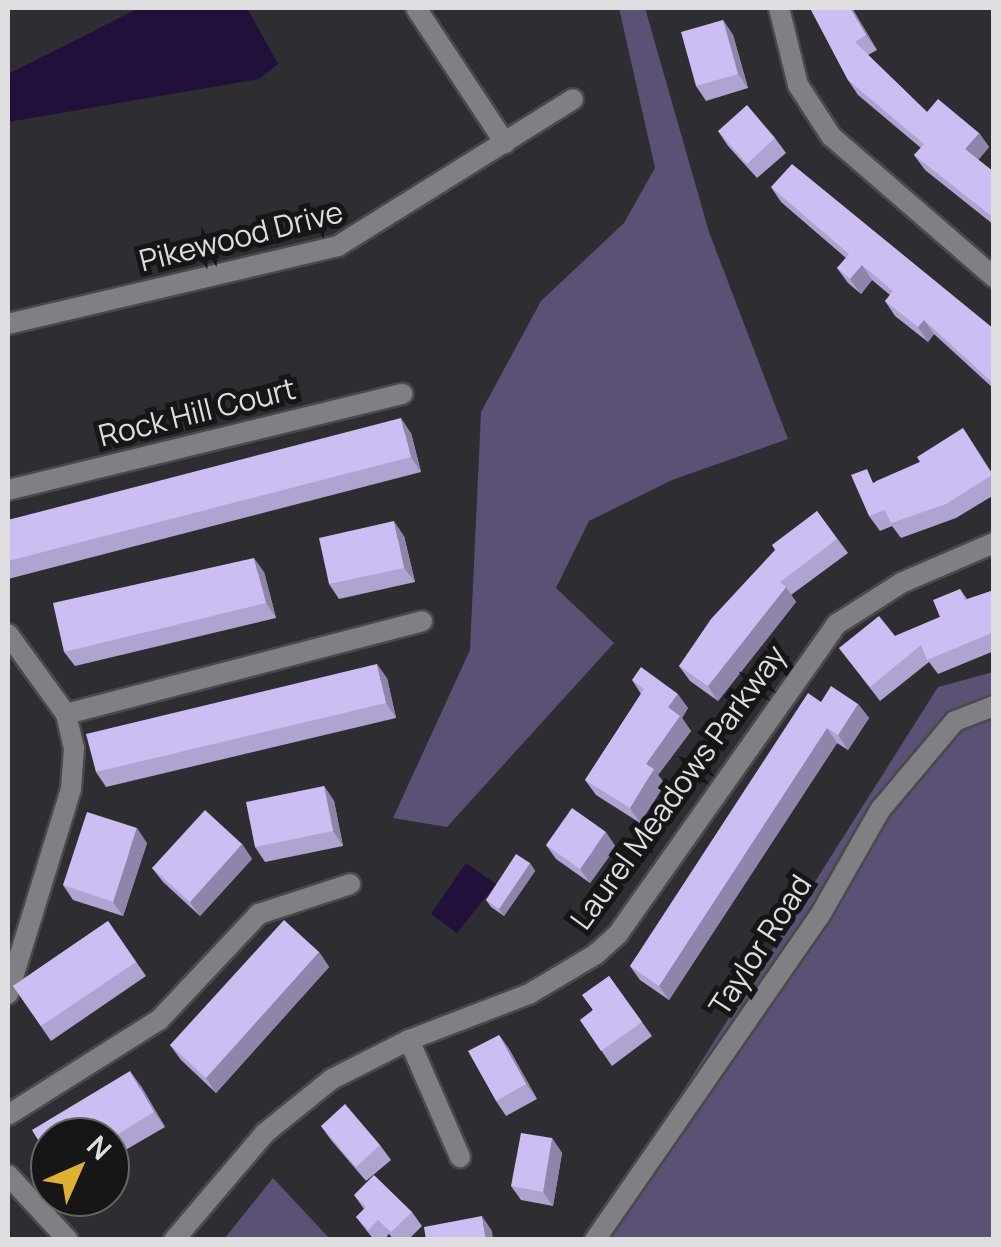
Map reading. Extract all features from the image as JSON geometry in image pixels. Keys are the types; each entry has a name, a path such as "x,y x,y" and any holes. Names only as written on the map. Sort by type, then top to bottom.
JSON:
{"street":[{"path":"416,8 506,143"},
{"path":"779,8 798,85 822,124 852,158 994,278"},
{"name":"Pikewood Drive","path":"8,324 338,246 573,99"},
{"name":"Rock Hill Court","path":"8,490 402,394"},
{"name":"Laurel Meadows Parkway","path":"174,1240 286,1113 332,1079 409,1040 529,994 596,954 618,934 837,624 888,590 994,543"},
{"path":"66,714 422,621"},
{"path":"8,634 66,714 74,748 71,789 8,994"},
{"name":"Taylor Road","path":"595,1240 808,934 880,810 956,720 994,706"},
{"path":"8,1115 159,1020 259,914 350,884"},
{"path":"409,1040 460,1157"},
{"path":"8,1175 68,1240"}],"shaded area":[{"path":"139,8 247,8 278,64 259,79 8,122 8,74"},
{"path":"619,8 645,8 709,232 788,439 672,480 589,521 556,588 614,643 447,827 393,818 470,650 481,412 541,301 624,223 655,168"},
{"path":"993,672 993,1239 581,1240 641,1157 938,687"},
{"path":"466,863 496,884 457,933 431,914"},
{"path":"273,1178 330,1239 224,1239"}],"building":[{"path":"810,8 850,8 866,35 855,42 927,112 938,99 979,133 965,149 994,172 994,218 914,155 924,144 848,80"},
{"path":"723,20 738,74 696,86 681,32"},
{"path":"747,105 775,138 747,164 718,131"},
{"path":"792,164 994,329 994,384 924,320 918,327 885,301 893,291 862,265 850,279 837,268 849,254 771,187"},
{"path":"401,418 411,457 8,561 8,520"},
{"path":"963,428 992,475 946,504 891,523 885,510 869,516 851,475 867,469 873,483 920,462 917,457"},
{"path":"817,511 837,539 780,582 786,587 708,686 679,666 711,619 775,550 772,545"},
{"path":"394,521 404,568 329,584 319,538"},
{"path":"254,558 266,603 64,652 53,603"},
{"path":"960,589 965,600 994,590 994,632 927,660 921,645 870,687 839,648 879,616 895,636 940,617 933,600"},
{"path":"377,664 386,703 96,772 86,734"},
{"path":"641,667 678,694 668,707 680,716 646,764 654,769 630,808 585,780 644,689 632,680"},
{"path":"831,686 858,704 838,735 827,728 659,986 630,966 808,693 821,702"},
{"path":"324,786 333,831 255,847 246,802"},
{"path":"572,808 606,832 580,869 546,845"},
{"path":"205,810 242,844 190,902 152,868"},
{"path":"87,812 137,828 113,902 63,885"},
{"path":"516,854 530,863 499,909 486,900"},
{"path":"284,920 319,952 206,1078 170,1045"},
{"path":"108,921 136,962 41,1026 13,986"},
{"path":"609,976 642,1022 601,1051 580,1020 593,1010 582,995"},
{"path":"499,1035 526,1084 496,1101 468,1051"},
{"path":"130,1071 154,1112 130,1127 130,1117 54,1117"},
{"path":"345,1104 380,1145 356,1167 321,1126"},
{"path":"521,1133 552,1138 543,1192 511,1186"},
{"path":"374,1175 412,1212 391,1232 378,1220 368,1230 356,1217 366,1207 354,1195"},
{"path":"482,1216 486,1240 426,1240 424,1227"}]}
